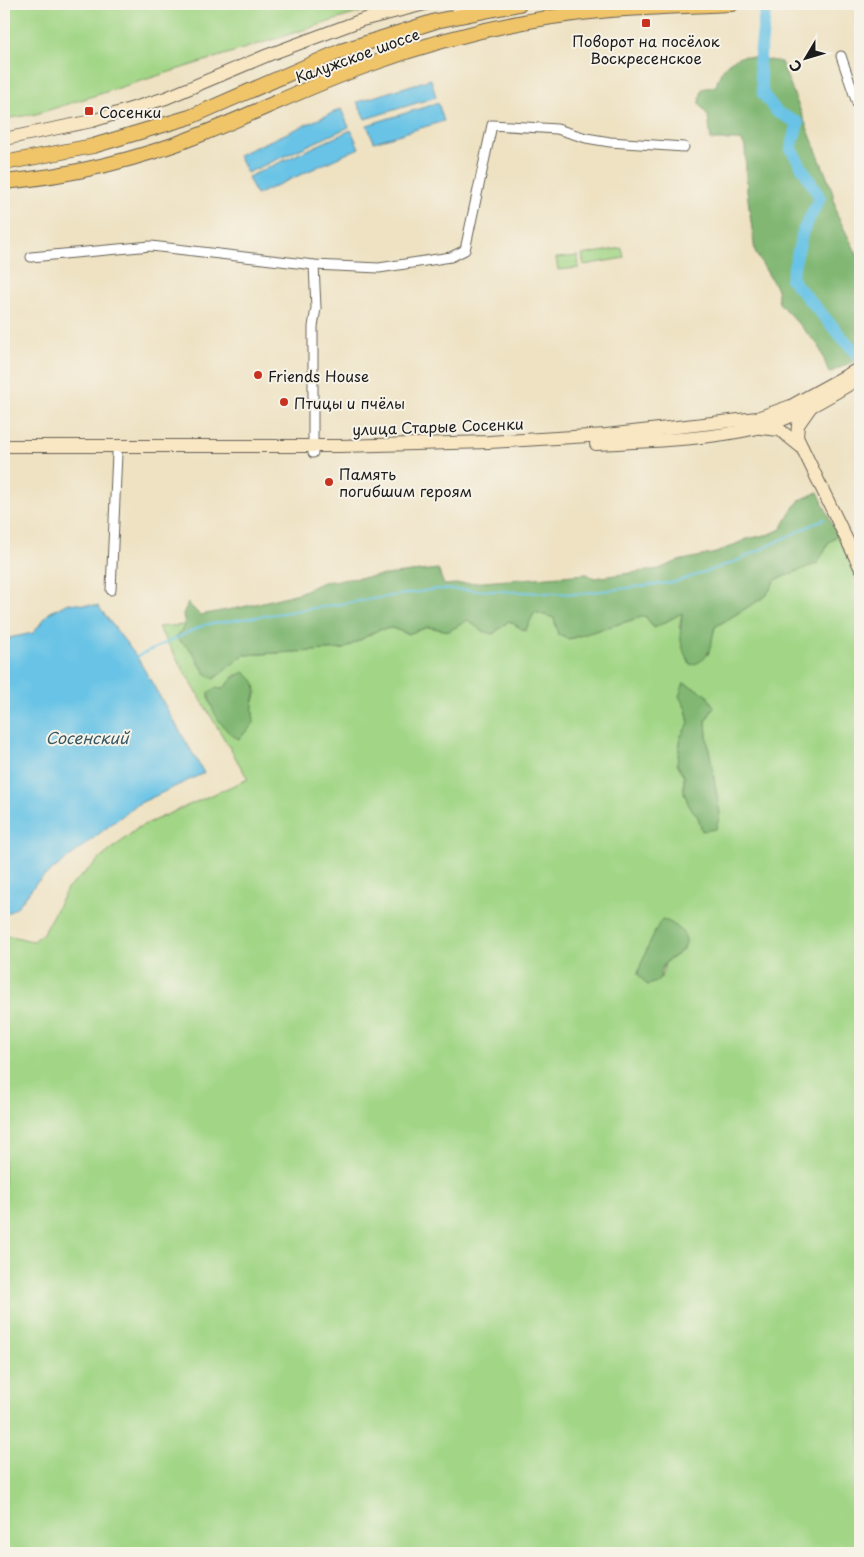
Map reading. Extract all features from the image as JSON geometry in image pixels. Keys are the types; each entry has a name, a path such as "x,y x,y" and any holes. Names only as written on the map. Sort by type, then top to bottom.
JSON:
{"highway":[{"name":"Калужское шоссе","path":"4,163 93,146 190,117 341,52 436,21 519,4"},
{"name":"Калужское шоссе","path":"4,182 81,169 141,154 200,135 374,63 443,41 516,25 610,10 731,4"}],"main road":[{"path":"4,139 92,122 166,98 268,55 362,20 425,4"},
{"path":"436,21 479,4"},
{"name":"улица Старые Сосенки","path":"4,446 313,450 545,439 743,421 791,406 856,376"},
{"name":"улица Старые Сосенки","path":"4,452 116,453 545,447 659,440 758,428 814,404 856,376"},
{"path":"814,404 805,413 798,425 797,437 860,567"},
{"path":"758,428 780,430 800,446"}],"street":[{"path":"841,56 860,112"},
{"path":"31,257 151,246 314,265 379,268 451,257 465,250 492,125 556,129 586,138 610,142 684,147"},
{"path":"313,450 313,327 316,308 314,265"},
{"path":"111,590 116,453"}],"green space":[{"path":"4,4 386,4 36,114 4,119"},
{"path":"744,56 781,62 832,190 837,215 860,260 860,358 829,373 819,346 779,303 777,289 755,252 747,191 745,147 741,140 711,140 708,116 699,103 702,89 716,86 725,66 733,60"},
{"path":"622,248 624,258 584,265 582,255"},
{"path":"578,256 579,268 558,270 556,258"},
{"path":"818,492 837,535 828,543 818,563 775,580 766,596 715,627 707,656 698,663 691,665 681,640 682,613 654,628 645,616 569,639 558,635 554,618 535,612 525,631 509,621 493,634 482,631 468,620 449,631 428,627 408,634 392,628 378,630 344,649 244,655 214,679 205,673 191,650 176,638 185,625 183,614 188,603 200,615 243,607 299,593 323,582 438,569 444,585 587,574 594,578 659,569 678,561 716,553 747,539 770,534 781,529 800,500"},
{"path":"837,535 860,585 860,1553 4,1553 4,936 34,941 43,933 67,889 139,827 248,779 158,627 185,625 176,638 191,650 205,673 232,664 244,655 344,649 378,630 392,628 408,634 428,627 449,631 468,620 482,631 493,634 509,621 535,612 554,618 558,634 569,639 645,616 654,628 682,613 679,628 708,655 715,627 766,596 775,580 796,572 824,553 828,543","holes":["237,674 257,692 252,707 254,723 243,732 216,688 223,689","680,696 714,707 706,720 707,737 720,814 702,831 698,817 689,805 684,792 684,776 677,764 681,736 689,723 686,709","669,922 674,927 683,950 665,963 661,978 646,954 653,939"]},
{"path":"244,672 253,680 256,687 253,708 254,723 239,739 228,732 218,719 211,705 209,692 216,688 223,689 232,679"},
{"path":"684,683 706,694 714,707 706,720 707,737 720,814 716,829 702,831 698,817 689,806 684,792 684,776 677,764 681,736 689,723 686,709 679,696"},
{"path":"662,919 682,931 686,941 685,946 665,963 659,979 647,985 638,974"}],"water":[{"path":"431,79 436,97 365,119 357,102"},
{"path":"438,103 444,121 374,142 367,125"},
{"path":"341,109 349,127 247,173 238,155"},
{"path":"351,130 359,148 256,195 248,177"},
{"name":"Сосенский","path":"68,603 98,606 137,657 204,773 136,805 37,882 17,907 4,916 4,639 33,633 49,613"}],"waterway":[{"path":"766,4 759,64 763,94 777,112 798,123 791,149 820,198 803,231 791,279 860,358"},
{"path":"136,657 204,625 437,589 577,594 676,582 737,561 824,519"}],"place":[{"name":"Поворот на посёлок Воскресенское","path":"646,23"},
{"name":"Сосенки","path":"89,111"},
{"name":"Friends House","path":"258,375"},
{"name":"Птицы и пчёлы","path":"284,402"},
{"name":"Память погибшим героям","path":"329,482"}]}
